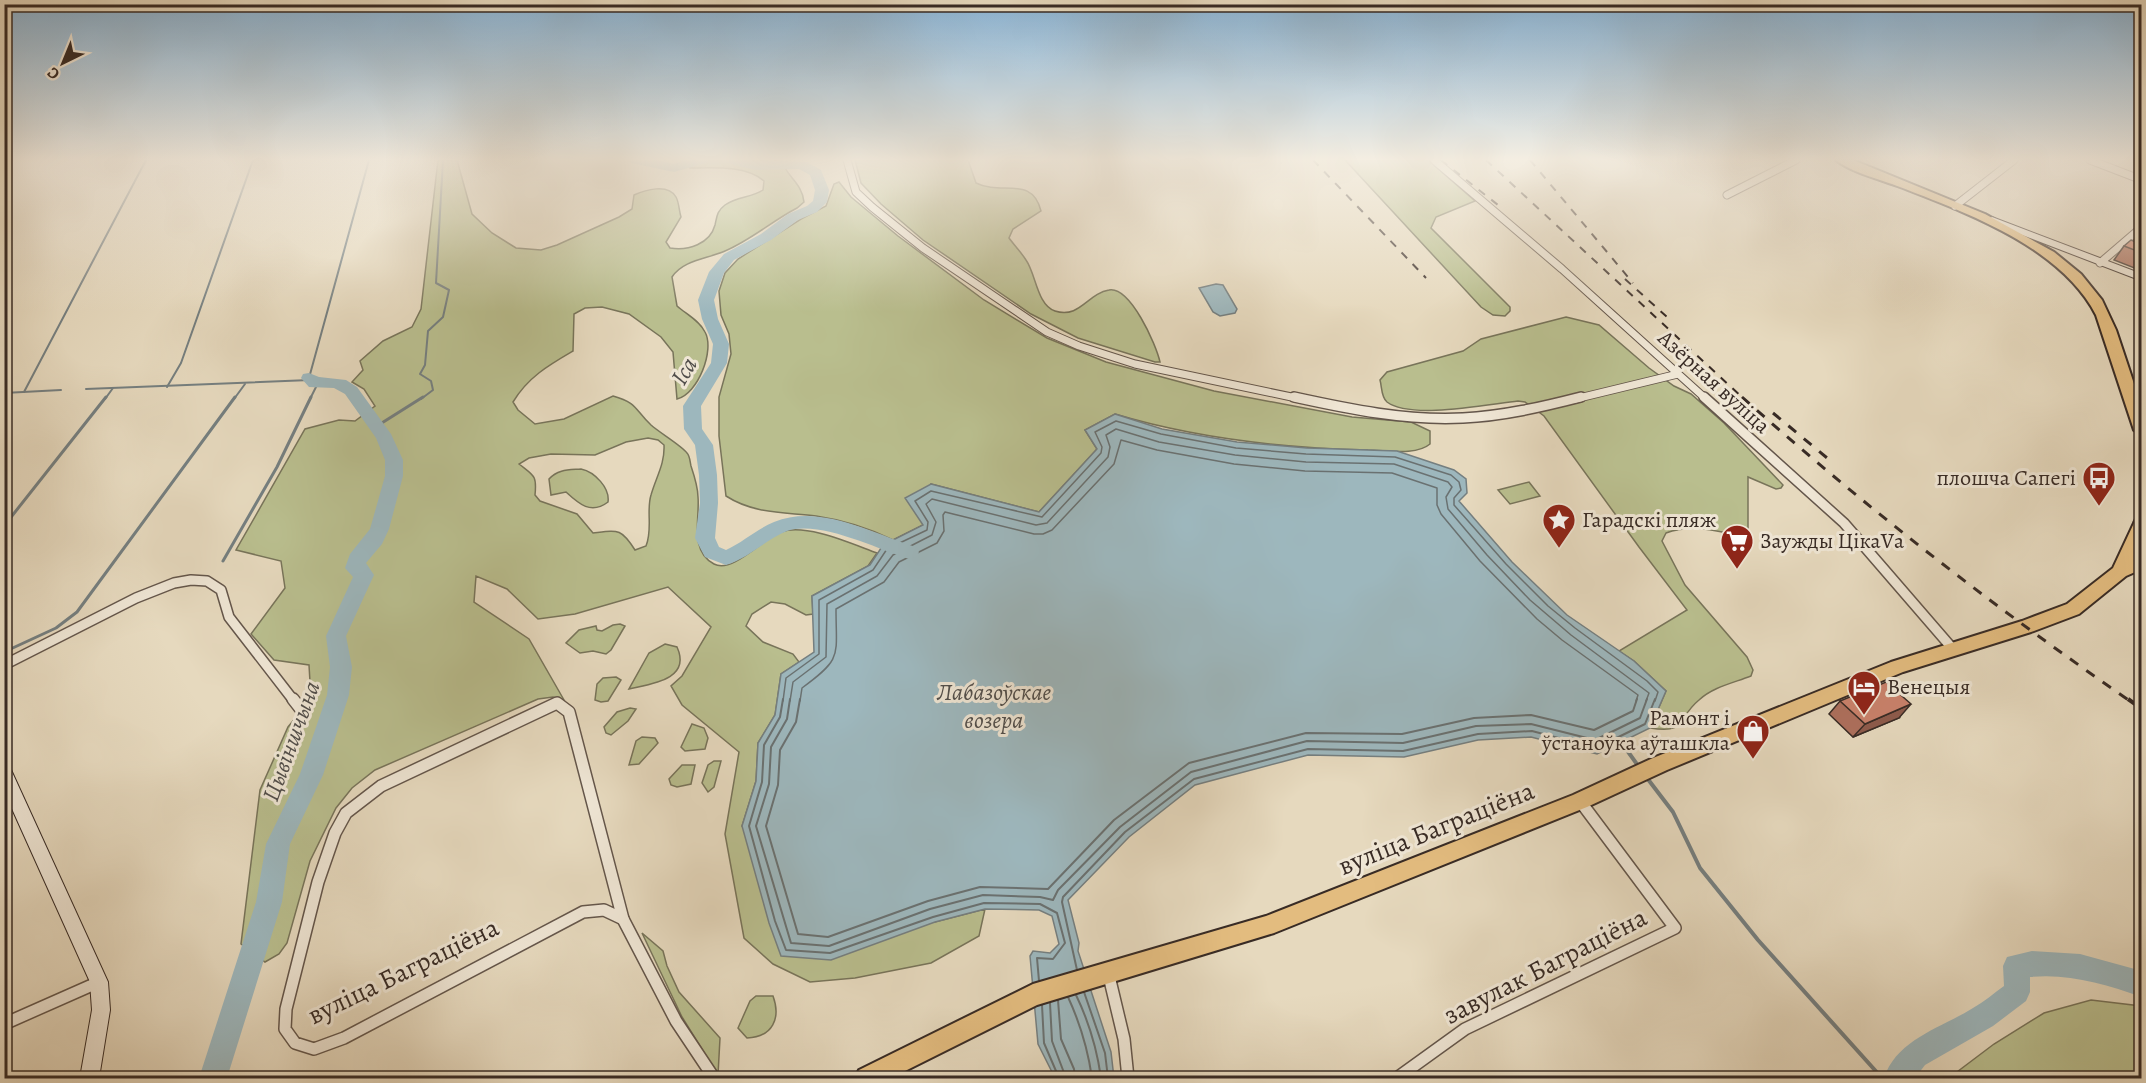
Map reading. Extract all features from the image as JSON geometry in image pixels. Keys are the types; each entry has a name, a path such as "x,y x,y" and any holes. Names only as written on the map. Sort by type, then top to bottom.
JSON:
{"highway":[{"path":"1967,211 2052,250 2079,279 2096,302 2142,430"},
{"path":"2121,572 2140,531"},
{"name":"вуліца Баграціёна","path":"867,1078 1033,994 1266,926 1580,801 1660,764 1877,675 2073,609 2121,572 2142,561"}],"street":[{"path":"876,211 923,248 1047,332 1079,346 1135,364 1213,382 1350,409 1419,417 1463,418 1524,411 1678,374"},
{"name":"Азёрная вуліца","path":"1493,211 1562,269 1844,523 1952,648"},
{"path":"2100,262 2142,227"},
{"path":"2052,250 2100,262 2142,278"},
{"path":"4,665 143,595 181,581 199,581 219,587 229,617 300,708"},
{"name":"вуліца Баграціёна","path":"557,703 569,712 623,919 610,910 598,909 583,912 344,1038 314,1049 295,1043 285,1029 291,988 318,882 335,833 346,813 381,786 557,703"},
{"path":"4,772 99,981 101,1010 90,1078"},
{"name":"завулак Баграціёна","path":"1397,1078 1465,1029 1676,928 1580,801"},
{"path":"623,919 676,1021 714,1078"},
{"path":"1098,975 1124,1039 1128,1078"},
{"path":"4,1024 99,981"}],"green space":[{"path":"432,211 471,211 492,233 516,248 541,250 557,245 629,211 680,211 681,217 666,242 670,248 677,249 697,245 708,237 720,211 793,211 725,251 689,263 672,277 677,306 700,324 708,340 703,370 692,389 685,395 677,399 673,352 661,337 629,314 602,307 585,308 574,314 573,351 532,379 513,402 518,410 535,424 564,419 613,396 632,404 651,425 688,454 698,493 698,543 706,558 714,564 722,566 730,564 781,532 791,530 816,532 877,553 868,566 812,596 813,614 806,615 785,604 771,602 752,614 746,626 763,642 793,654 799,662 781,674 775,715 758,743 756,781 742,826 935,922 985,909 979,936 931,963 855,978 810,982 773,964 744,938 725,834 739,752 682,705 671,686 682,676 711,627 668,587 575,614 538,619 507,589 476,576 474,602 529,639 564,700 553,697 538,699 375,770 352,788 336,808 310,861 287,943 279,954 265,962 241,944 260,790 288,727 311,699 309,665 274,660 251,634 285,588 281,561 236,550 305,429 339,420 355,421 375,406 364,389 352,382 363,370 360,361 383,341 412,327 421,309","holes":["648,438 658,440 664,445 662,464 650,501 648,540 646,546 635,550 622,534 614,531 593,533 577,514 540,501 535,495 533,476 519,464 529,458 551,454 595,455 626,442"]},
{"path":"817,211 867,211 984,300 1047,338 1106,362 1214,391 1352,417 1411,422 1430,431 1430,444 1417,450 1400,452 1240,441 1177,430 1115,414 1085,430 1097,449 1039,512 931,484 923,525 893,540 865,528 836,520 747,506 726,496 719,436 719,397 731,354 729,334 721,315 719,291 725,273 738,259"},
{"path":"889,211 1041,211 1013,229 1009,238 1029,266 1044,302 1055,311 1071,312 1102,292 1117,291 1133,306 1141,318 1160,362 1078,338 1031,314 923,240"},
{"path":"1392,211 1452,211 1436,217 1431,228 1510,307 1510,311 1505,316 1493,315 1481,307"},
{"path":"1566,317 1599,325 1649,368 1674,386 1691,394 1724,423 1783,485 1776,489 1748,477 1748,533 1744,536 1695,528 1666,533 1662,541 1685,585 1747,657 1753,670 1751,676 1705,696 1692,707 1676,727 1670,729 1650,728 1666,691 1634,661 1619,651 1687,610 1544,416 1525,402 1518,401 1451,409 1414,410 1387,402 1383,395 1380,380 1387,372 1463,351 1481,339"},
{"path":"581,469 591,473 600,481 607,491 608,502 591,508 581,504 566,492 551,495 549,479 552,476 564,471"},
{"path":"1529,482 1540,496 1510,504 1498,490"},
{"path":"620,624 625,626 611,650 606,654 593,651 580,653 566,643 579,630 596,626 597,630 602,631"},
{"path":"665,644 677,647 680,658 679,667 674,673 657,682 629,689 649,653"},
{"path":"616,677 621,680 608,701 595,700 597,684 603,678"},
{"path":"630,708 636,709 628,721 611,735 606,733 604,727 617,712"},
{"path":"692,724 704,728 708,738 705,749 685,751 681,747"},
{"path":"642,737 655,738 658,743 639,764 629,765 636,741"},
{"path":"714,761 721,761 714,787 708,792 702,783 708,765"},
{"path":"682,765 695,765 691,784 677,787 671,785 669,779"},
{"path":"642,933 663,951 679,992 720,1038 718,1075 682,1017"},
{"path":"756,996 773,996 775,1019 769,1030 756,1037 747,1038 738,1028 750,1001"},
{"path":"2091,1000 2141,1006 2141,1078 1949,1078 1994,1044 2044,1013"}],"water":[{"path":"1216,284 1223,285 1237,309 1235,313 1220,316 1213,312 1199,288"},
{"name":"Лабазоўскае возера","path":"1115,414 1162,429 1237,442 1307,448 1397,451 1454,470 1466,479 1467,493 1459,501 1512,562 1567,615 1634,661 1666,691 1650,728 1597,754 1531,737 1478,740 1404,757 1308,755 1195,785 1129,837 1068,900 1079,943 1078,951 1111,1052 1114,1078 1055,1078 1038,1044 1030,956 1033,951 1050,953 1059,944 1052,916 1039,910 985,909 935,922 831,960 781,956 769,923 742,826 756,781 758,743 775,715 781,674 814,652 812,596 870,565 883,545 923,525 905,498 931,484 1039,512 1097,449 1085,430"}],"building":[{"path":"2131,240 2138,243 2142,240 2142,253 2124,246"},
{"path":"1886,682 1911,704 1865,724 1840,701"}],"waterway":[{"path":"24,392 119,211"},
{"path":"168,386 181,363 235,211"},
{"name":"Цывіншчына","path":"309,378 355,211"},
{"path":"421,399 433,390 431,381 420,374 425,365 428,331 443,317 449,290 436,283 440,211"},
{"name":"Іса","path":"808,211 793,217 766,237 729,257 717,272 706,300 710,319 721,344 719,363 692,406 693,429 704,445 708,475 709,503 705,538 712,552 726,558 779,527 800,522 815,523 848,531 909,552"},
{"name":"Цывіншчына","path":"213,1078 269,902 278,844 311,775 338,695 341,667 336,636 364,575 355,568 356,563 380,529 395,472 389,445 351,391 346,386 334,382 315,383 309,378"},
{"path":"168,386 310,380"},
{"path":"311,397 318,383"},
{"path":"234,399 245,384"},
{"path":"86,389 168,386"},
{"path":"105,399 113,388"},
{"path":"24,392 61,390"},
{"path":"4,393 24,392"},
{"path":"4,526 106,397"},
{"path":"4,652 56,628 77,612 235,397"},
{"path":"223,561 277,467 311,397"},
{"path":"377,426 423,397"},
{"path":"1621,742 1639,767"},
{"path":"1647,778 1673,812 1700,868 1758,940 1882,1078"},
{"path":"1898,1078 1915,1055 1984,1017 2017,992 2016,966 2048,963 2080,966 2142,984"}],"railway":[{"path":"1361,211 1426,278"},
{"path":"1541,211 1744,399"},
{"path":"1572,211 1633,283"},
{"path":"1625,279 1667,317"},
{"path":"1742,397 1835,478 1931,555 2130,701"},
{"path":"1773,413 1832,462"},
{"path":"2128,699 2142,709"}],"place":[{"name":"плошча Сапегі","path":"2099,507"},
{"name":"Гарадскі пляж","path":"1559,549"},
{"name":"Заужды ЦікаVа","path":"1737,570"},
{"name":"Венецыя","path":"1864,716"},
{"name":"Рамонт і ўстаноўка аўташкла","path":"1753,760"}]}
